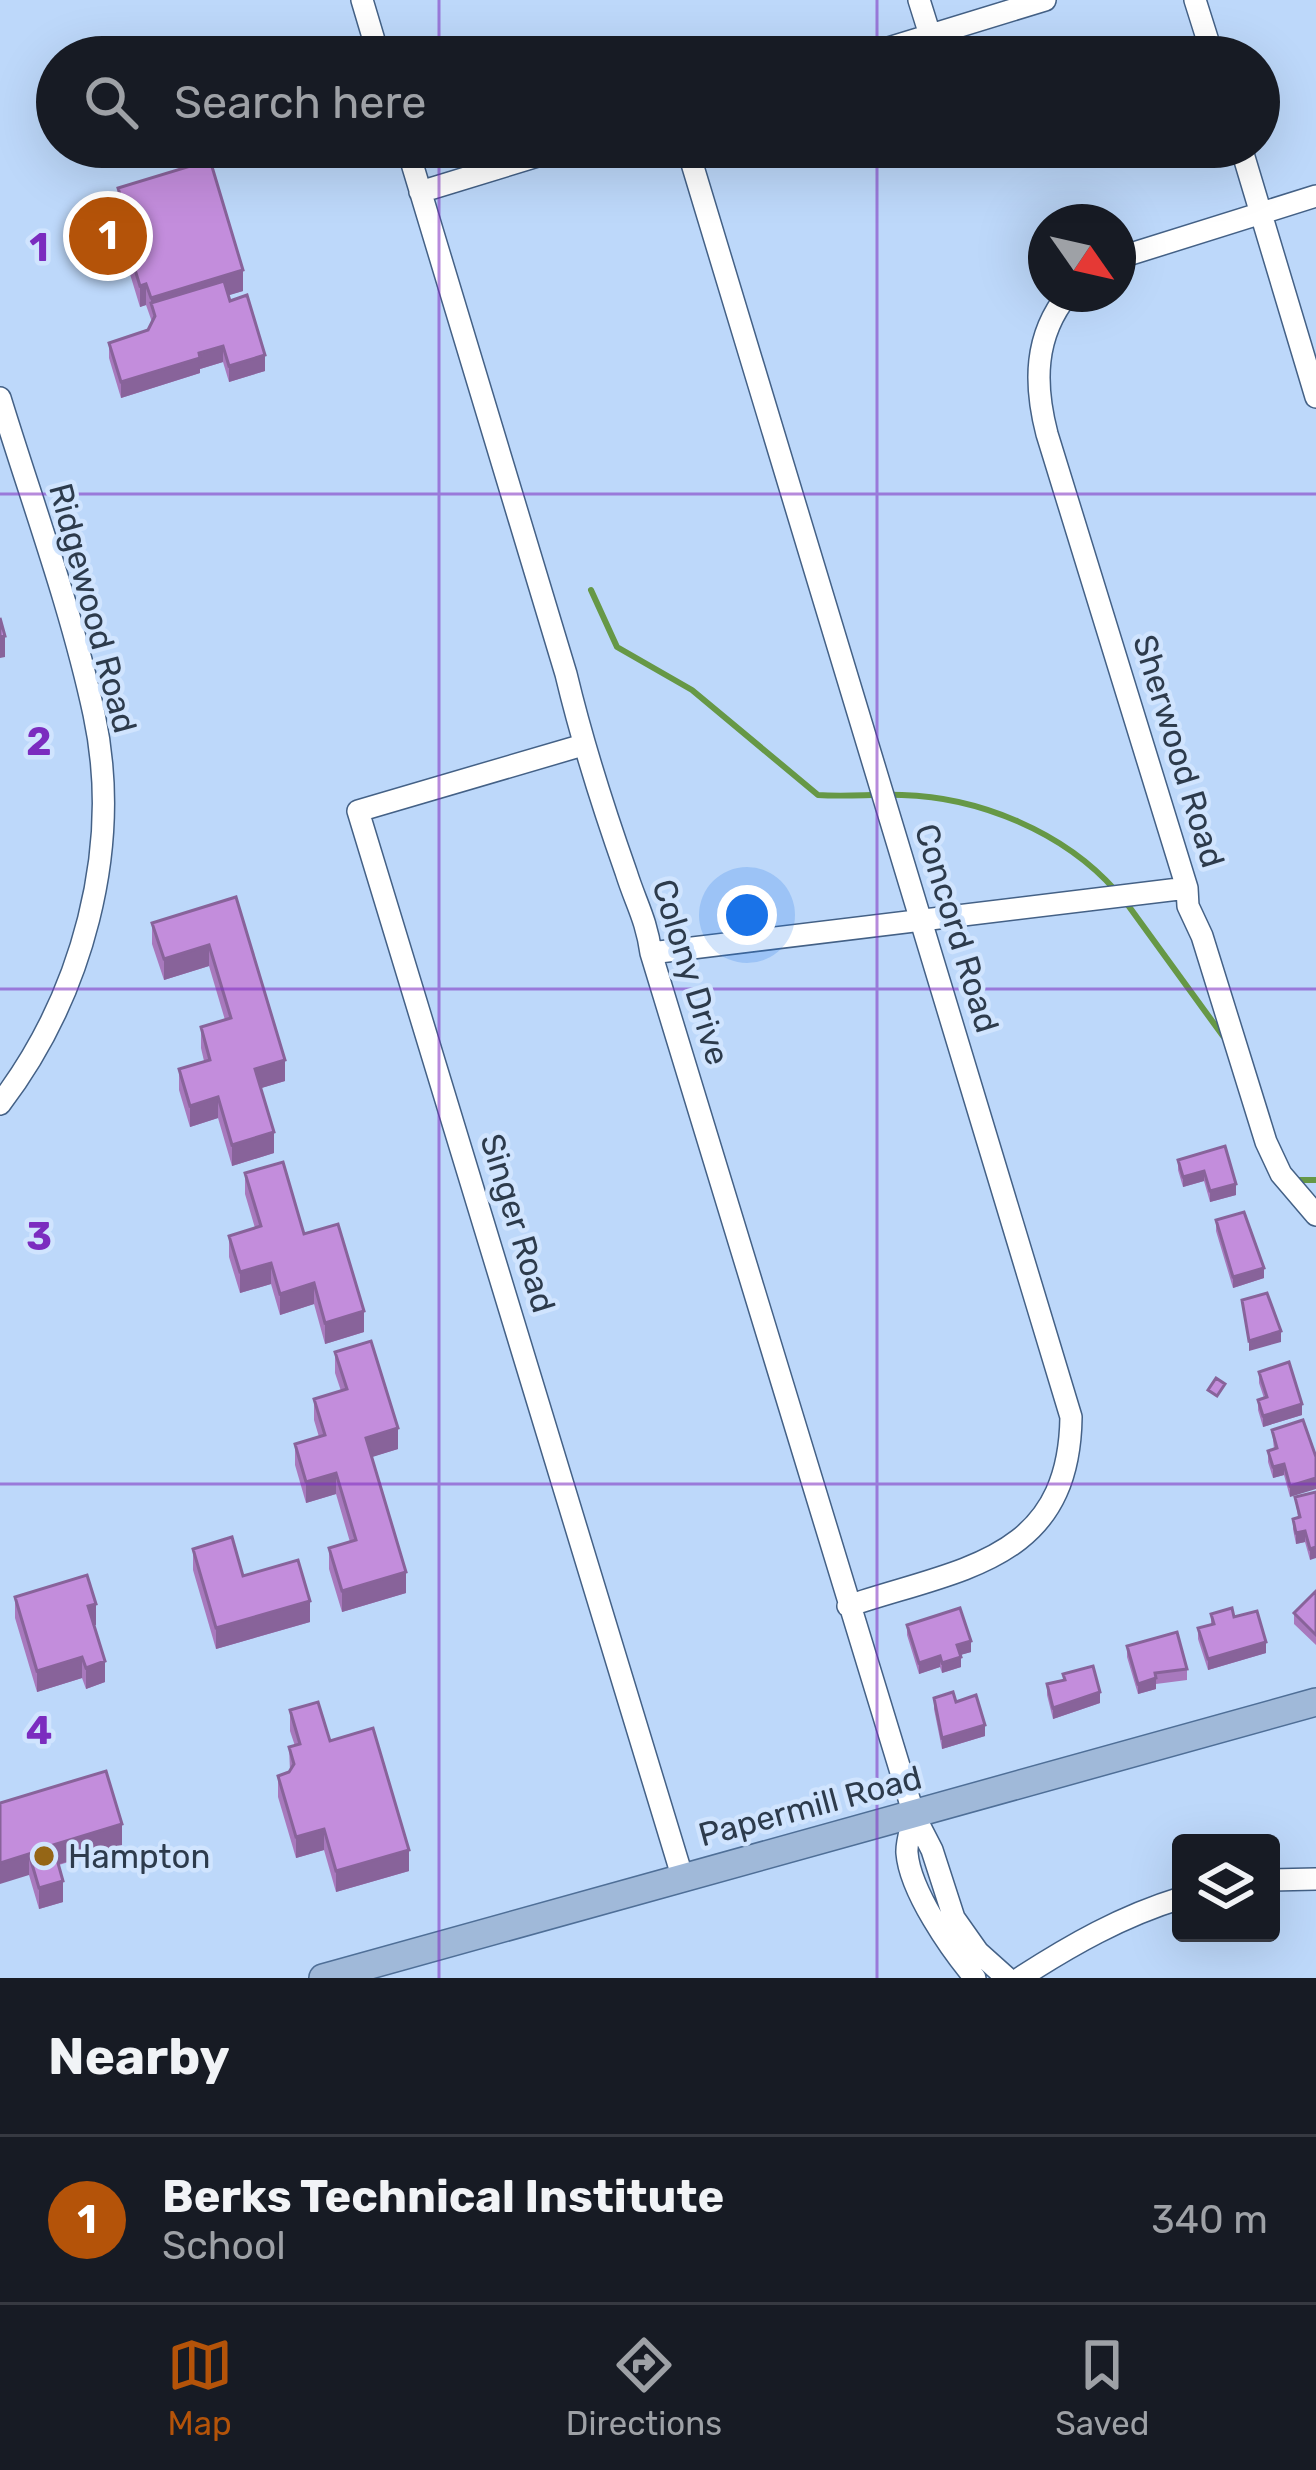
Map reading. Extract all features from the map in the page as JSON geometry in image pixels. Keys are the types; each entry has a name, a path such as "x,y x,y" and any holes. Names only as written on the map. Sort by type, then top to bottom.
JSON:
{"main road":[{"name":"Papermill Road","path":"322,1978 1316,1702"}],"street":[{"path":"362,0 373,36"},
{"path":"919,0 930,35"},
{"path":"927,36 1045,0"},
{"path":"1196,0 1207,36"},
{"name":"Colony Drive","path":"413,168 566,674 583,746 646,918 651,952 914,1816 932,1850 954,1918 978,1952 1007,1978"},
{"path":"420,192 498,168"},
{"name":"Concord Road","path":"693,168 1071,1417 1070,1452 1057,1497 1021,1540 989,1558 848,1606"},
{"path":"1247,168 1316,397"},
{"path":"1136,252 1316,196"},
{"name":"Sherwood Road","path":"1058,312 1044,337 1038,398 1187,888 1188,906 1202,936 1266,1142 1281,1174 1316,1214"},
{"name":"Ridgewood Road","path":"0,398 95,718 102,794 96,883 75,967 37,1050 0,1104"},
{"name":"Singer Road","path":"583,746 358,812 683,1879"},
{"path":"651,952 1187,888"},
{"name":"Colony Drive","path":"914,1816 907,1853 927,1909 975,1978"},
{"path":"1280,1880 1316,1879"},
{"path":"1020,1978 1078,1940 1172,1901"}],"building":[{"path":"184,168 212,168 243,270 151,298 146,284 140,286 116,207 123,204 118,188"},
{"path":"224,281 230,301 247,295 265,355 229,366 223,346 199,353 200,358 121,382 109,343 148,330 155,316 151,303"},
{"path":"236,897 285,1060 255,1069 274,1132 232,1145 218,1097 190,1106 179,1069 210,1060 201,1027 231,1018 209,945 164,959 152,923"},
{"path":"1225,1146 1236,1184 1210,1191 1204,1171 1183,1177 1178,1160"},
{"path":"283,1162 304,1234 338,1224 364,1311 325,1323 314,1283 280,1294 271,1263 240,1272 229,1236 261,1226 245,1173"},
{"path":"1244,1212 1264,1268 1233,1277 1216,1220"},
{"path":"1267,1293 1281,1331 1249,1341 1242,1300"},
{"path":"371,1341 398,1428 366,1438 406,1572 342,1591 329,1548 356,1540 336,1473 306,1482 295,1444 325,1435 314,1399 347,1389 335,1352"},
{"path":"1289,1362 1302,1404 1263,1416 1258,1400 1267,1397 1259,1372"},
{"path":"1216,1378 1225,1384 1217,1396 1208,1390"},
{"path":"1303,1420 1316,1457 1316,1478 1290,1486 1284,1464 1273,1467 1268,1451 1277,1448 1272,1430"},
{"path":"1316,1492 1316,1547 1310,1549 1305,1531 1296,1533 1293,1519 1300,1517 1295,1497"},
{"path":"232,1537 243,1576 298,1560 310,1601 216,1628 193,1549"},
{"path":"87,1575 96,1604 88,1606 105,1661 86,1668 82,1657 37,1671 15,1597"},
{"path":"1316,1591 1316,1635 1294,1613"},
{"path":"960,1608 971,1641 957,1645 961,1657 942,1663 940,1656 919,1663 907,1625"},
{"path":"1232,1608 1234,1617 1257,1611 1266,1642 1208,1659 1198,1628 1214,1624 1211,1614"},
{"path":"1177,1632 1187,1669 1155,1673 1156,1678 1138,1684 1127,1646"},
{"path":"1093,1666 1100,1692 1053,1708 1047,1684"},
{"path":"953,1692 956,1702 976,1695 985,1725 942,1738 934,1698"},
{"path":"318,1702 330,1741 373,1728 409,1850 336,1871 324,1829 296,1837 278,1776 294,1764 289,1747 300,1744 290,1710"},
{"name":"Hampton","path":"106,1771 122,1824 53,1845 63,1881 39,1888 29,1854 0,1863 0,1803"}],"waterway":[{"path":"591,590 617,647 692,690 818,795 931,797 990,811 1046,835 1116,891"},
{"path":"1125,901 1223,1036"},
{"path":"1296,1180 1316,1180"}],"place":[{"name":"Berks Technical Institute","path":"108,236"},
{"name":"Hampton","path":"44,1856"}]}
